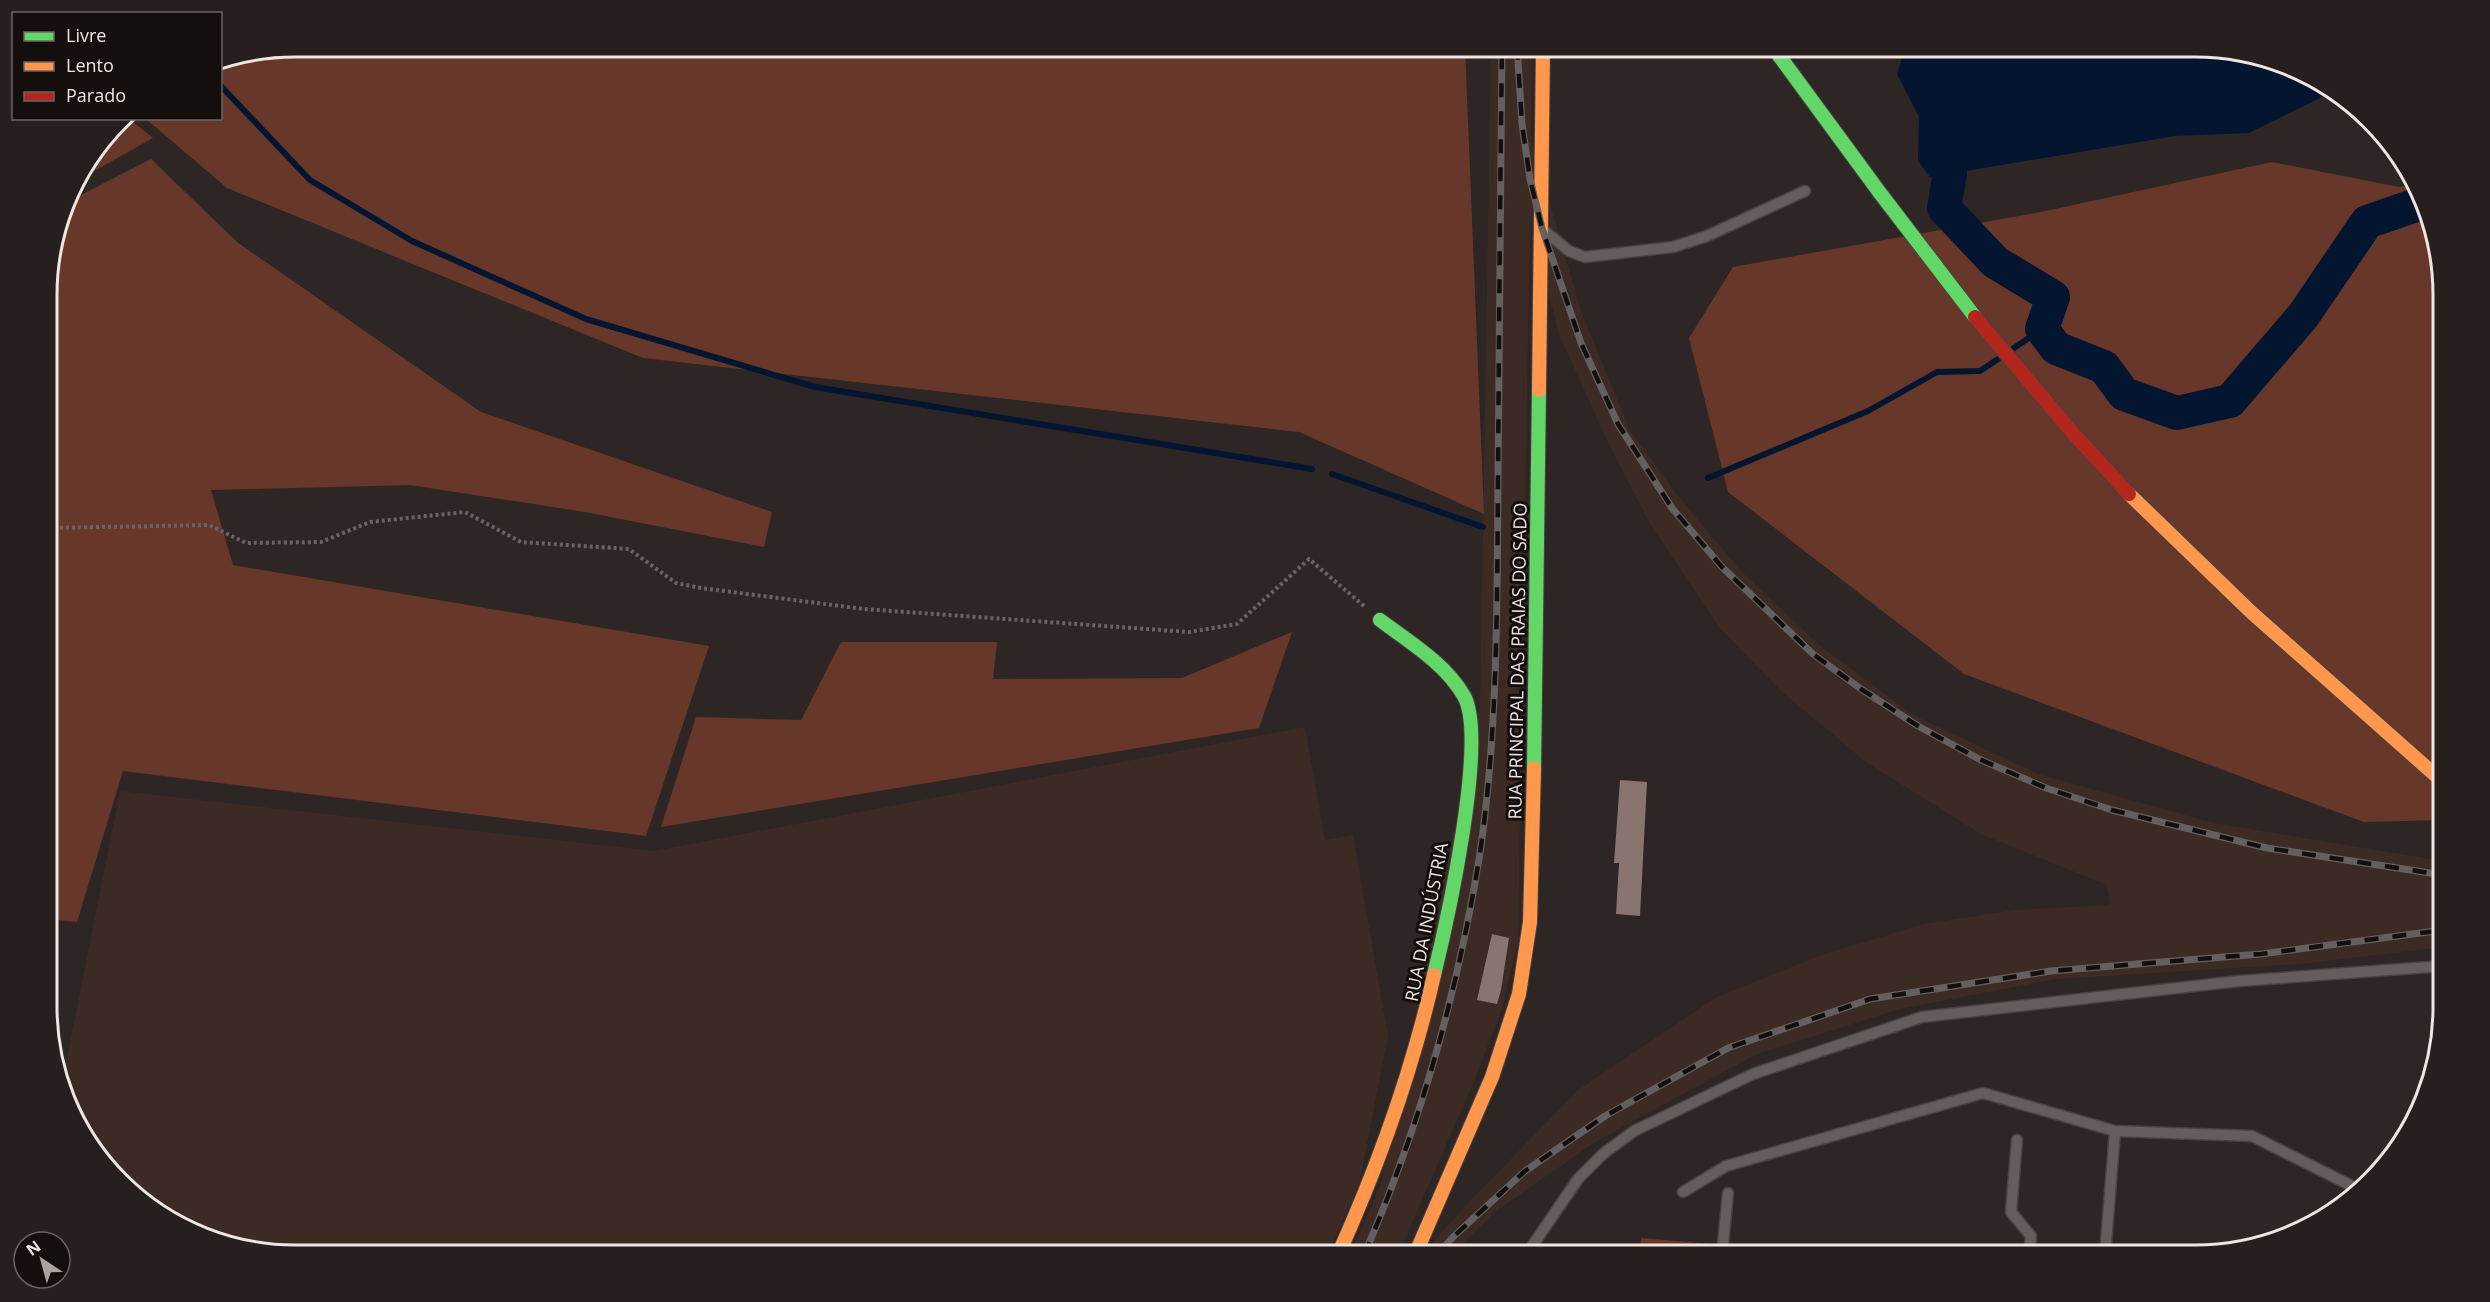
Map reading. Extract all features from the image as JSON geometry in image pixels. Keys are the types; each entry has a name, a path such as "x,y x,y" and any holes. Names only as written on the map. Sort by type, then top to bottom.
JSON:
{"street":[{"name":"RUA PRINCIPAL DAS PRAIAS DO SADO","path":"1419,1245 1492,1077 1519,994 1528,946 1532,833 1544,57"},
{"path":"1780,57 1944,278 2072,433 2212,574 2433,773"},
{"name":"RUA DA INDÚSTRIA","path":"1343,1245 1361,1207 1400,1107 1420,1040 1452,892 1472,750 1472,727 1464,696 1441,669 1380,620"}],"lane":[{"path":"1542,228 1563,247 1579,256 1596,257 1662,249 1702,238 1805,191"},
{"path":"1533,1245 1578,1179 1603,1154 1634,1131 1753,1074 1922,1017 2240,981 2433,967"},
{"path":"1683,1192 1726,1166 1983,1093 2115,1131 2252,1136 2352,1186"},
{"path":"2106,1245 2115,1131"},
{"path":"2017,1140 2011,1212 2031,1236 2030,1245"},
{"path":"1723,1245 1728,1193"}],"path":[{"path":"57,528 209,525 246,543 321,542 370,522 465,512 521,542 629,549 676,584 864,609 1189,632 1237,624 1309,559 1380,620"}],"shaded area":[{"path":"295,57 1465,57 1484,514 1299,432 643,358 227,188 147,120 222,120 222,69 264,59"},
{"path":"1491,57 1532,57 1531,139 1582,314 1630,430 1679,497 1742,572 1818,644 1913,715 2038,774 2214,823 2433,859 2433,948 2302,964 2056,979 1900,1009 1757,1054 1597,1141 1496,1211 1461,1245 1430,1245 1578,1090 1717,997 1821,955 1924,924 2014,910 2110,905 2107,885 1981,834 1867,763 1781,691 1719,627 1649,522 1605,436 1558,332 1530,216 1518,940 1503,1006 1475,1079 1402,1245 1354,1245 1381,1184 1480,704"},
{"path":"132,122 153,138 91,173 106,150"},
{"path":"151,159 237,242 481,412 772,512 764,547 585,512 410,485 211,490 233,565 709,646 646,836 123,771 77,922 57,920 57,295 59,264 65,233 79,196"},
{"path":"2272,162 2399,187 2406,186 2425,233 2431,264 2433,295 2433,820 2364,822 1964,674 1728,492 1689,338 1733,267 2041,212"},
{"path":"1292,632 1259,728 661,827 696,717 801,720 841,642 997,642 993,679 1182,678"},
{"path":"1305,727 1325,840 1353,835 1388,1036 1359,1185 1332,1245 295,1245 264,1243 233,1237 204,1227 150,1196 106,1152 75,1098 65,1068 120,791 654,851"},
{"path":"1641,1238 1711,1244 1711,1245 1641,1245"}],"water":[{"path":"2195,57 2226,59 2257,65 2286,75 2325,96 2249,133 2175,136 1930,177 1918,161 1919,117 1897,74 1902,58"}],"building":[{"path":"1620,780 1647,782 1640,916 1616,914 1619,863 1614,863"},
{"path":"1492,934 1509,938 1497,1004 1477,1000"}],"waterway":[{"path":"222,87 310,180 412,241 586,319 815,387 1312,469"},
{"path":"1950,173 1944,208 1995,262 2053,297 2042,329 2056,348 2104,367 2124,394 2177,413 2230,401 2303,316 2367,222 2415,205"},
{"path":"2014,348 2042,329"},
{"path":"1708,478 1868,411 1937,372 1980,371 1998,359"},
{"path":"1332,474 1483,527"}],"railway":[{"path":"1368,1245 1403,1157 1435,1058 1471,905 1486,807 1497,619 1502,57"},
{"path":"1518,57 1522,124 1530,179 1542,228 1581,343 1618,424 1672,508 1722,567 1813,654 1918,726 1979,759 2046,788 2112,810 2267,848 2433,873"},
{"path":"1446,1245 1525,1171 1605,1116 1728,1048 1870,999 2051,971 2261,954 2433,931"}],"traffic: fast":[{"path":"1780,57 1975,317"},
{"path":"1534,768 1539,390"},
{"path":"1380,620 1426,654 1447,673 1464,696 1470,718 1471,750 1463,832 1434,975"}],"traffic: slow":[{"path":"1539,390 1543,57"},
{"path":"2129,494 2251,612 2433,773"},
{"path":"1419,1245 1492,1077 1519,994 1530,922 1534,768"},
{"path":"1342,1245 1367,1186 1405,1082 1434,975"}],"traffic: jam":[{"path":"1975,317 2071,431 2129,494"}]}
